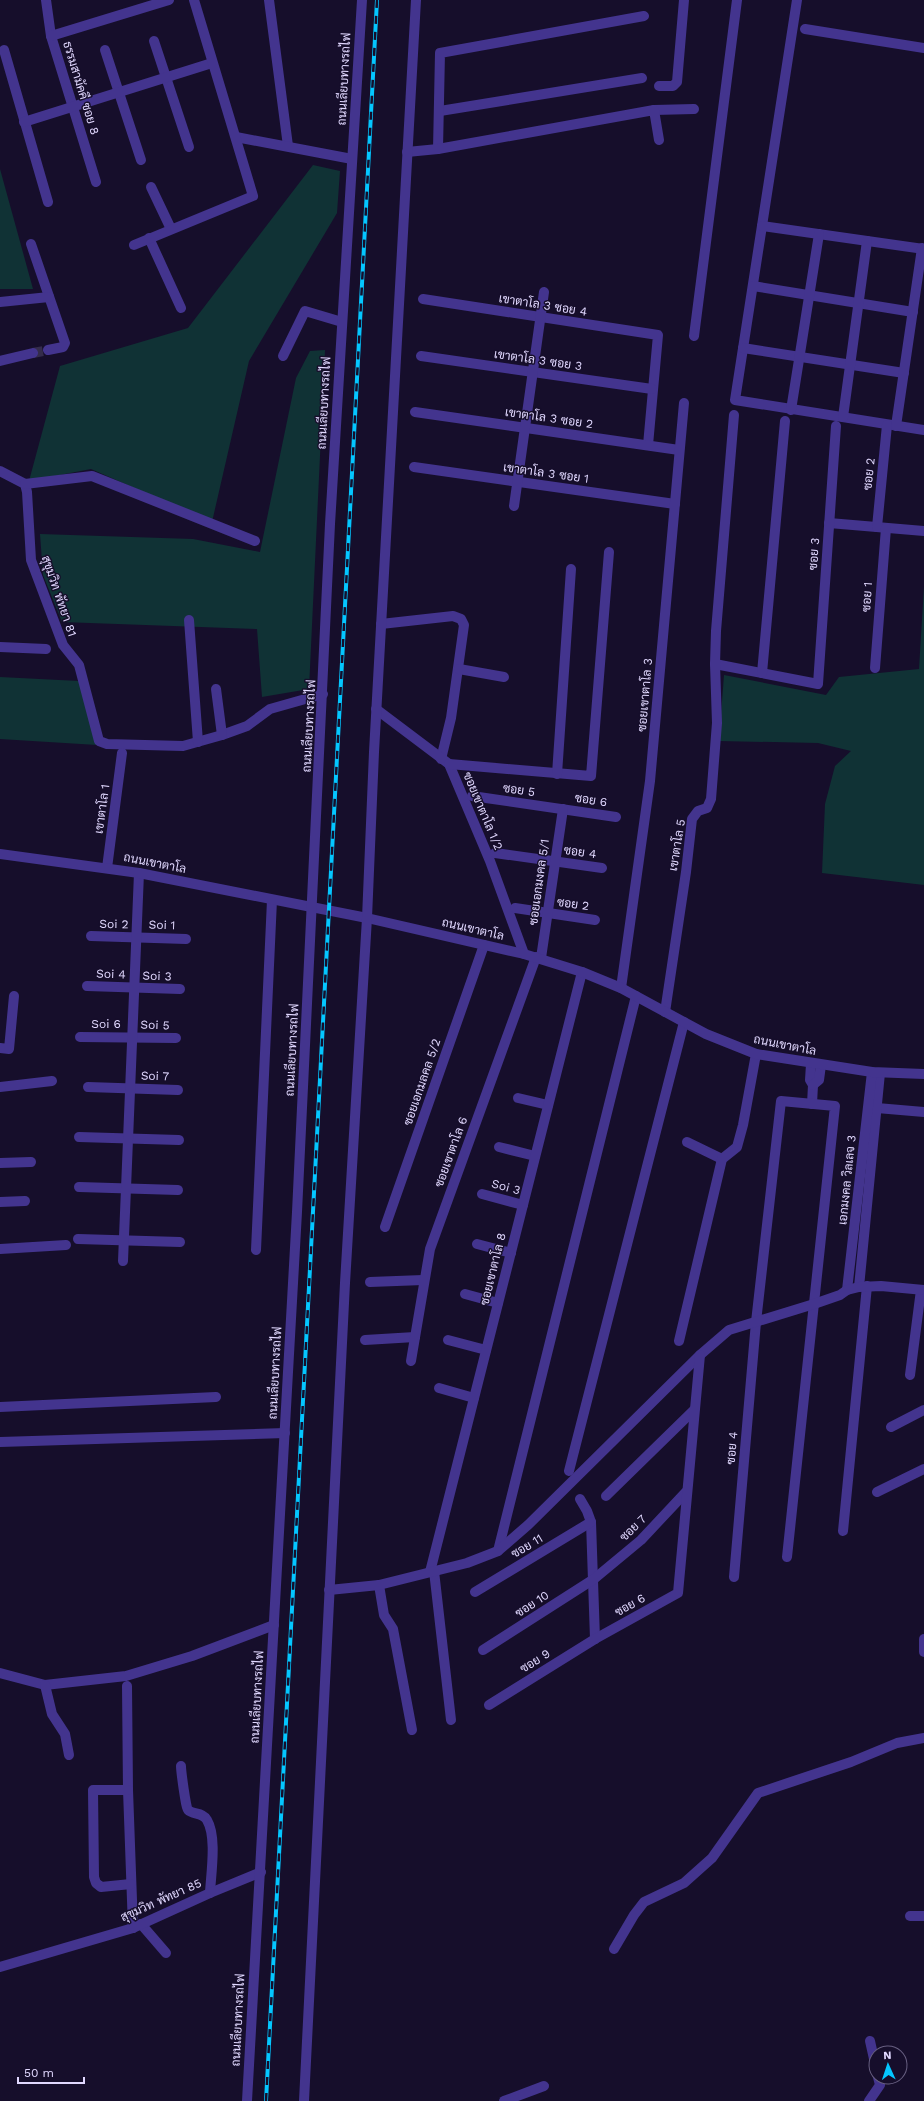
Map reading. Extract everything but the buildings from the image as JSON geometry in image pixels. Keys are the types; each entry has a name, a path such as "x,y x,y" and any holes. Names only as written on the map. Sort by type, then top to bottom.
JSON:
{"street":[{"name":"ธรรมสามัคคี ซอย 8","path":"46,0 51,36 96,182"},
{"path":"51,36 169,0"},
{"path":"134,245 253,196 194,0"},
{"path":"269,0 288,146"},
{"name":"ถนนเลียบทางรถไฟ","path":"247,2101 253,1968 261,1872 324,694 330,524 362,0"},
{"path":"304,2101 328,1590 367,918 376,709 416,0"},
{"path":"659,86 673,86 677,82 684,0"},
{"path":"694,336 737,0"},
{"path":"797,0 735,400 924,430"},
{"path":"438,149 440,111 440,53 644,16"},
{"path":"805,29 924,48"},
{"path":"154,41 189,147"},
{"path":"4,50 48,202"},
{"path":"105,50 141,160"},
{"path":"24,122 120,93 212,62"},
{"path":"440,111 642,78"},
{"path":"407,152 438,149 654,110 694,109"},
{"path":"654,110 659,140"},
{"path":"236,137 352,159"},
{"path":"151,187 171,230"},
{"path":"762,226 923,248"},
{"path":"791,410 819,234"},
{"path":"149,238 181,308"},
{"path":"843,417 868,240"},
{"path":"31,244 65,343 63,347 48,350"},
{"name":"ซอย 2","path":"881,527 892,425 904,373 923,248"},
{"path":"753,286 913,312"},
{"path":"514,506 544,292"},
{"path":"0,302 49,297"},
{"name":"เขาตาโล 3 ซอย 4","path":"423,299 658,335 652,389"},
{"path":"284,356 305,311 342,322"},
{"path":"743,348 904,373"},
{"path":"0,361 33,353"},
{"name":"เขาตาโล 3 ซอย 3","path":"421,356 652,389"},
{"path":"648,445 652,389"},
{"name":"ซอยเขาตาโล 3","path":"621,988 650,781 684,403"},
{"name":"เขาตาโล 3 ซอย 2","path":"414,412 679,450"},
{"name":"เขาตาโล 5","path":"665,1012 686,872 692,819 698,811 707,808 711,799 716,724 715,664 734,415"},
{"path":"715,664 762,673 785,422"},
{"name":"ซอย 3","path":"762,673 818,684 836,426"},
{"name":"เขาตาโล 3 ซอย 1","path":"414,467 675,504"},
{"path":"0,471 25,484 92,476 255,541"},
{"name":"สุขุมวิท พัทยา 81","path":"25,484 27,492 31,560 62,645 79,665 99,741 107,744 183,746 247,726 270,708 324,694"},
{"path":"829,523 924,531"},
{"name":"ซอย 1","path":"875,668 881,527"},
{"path":"376,709 445,761 557,774 592,776 610,552"},
{"path":"557,774 572,569"},
{"path":"381,624 453,616 461,620 464,625 459,670 445,761"},
{"path":"189,620 198,742"},
{"path":"0,647 46,649"},
{"path":"459,670 504,677"},
{"path":"216,689 222,735"},
{"name":"เขาตาโล 1","path":"107,868 122,753"},
{"name":"ซอยเขาตาโล 1/2","path":"445,761 490,861 524,954"},
{"name":"ซอย 5","path":"472,796 563,809"},
{"name":"ซอย 6","path":"563,809 616,817"},
{"name":"ซอยเอกมงคล 5/1","path":"538,958 548,913 563,809"},
{"path":"495,853 555,862"},
{"name":"ถนนเขาตาโล","path":"0,854 139,873 367,918 524,954 582,972 621,988 706,1034 756,1054 816,1065 876,1073 924,1074"},
{"name":"ซอย 4","path":"555,862 602,868"},
{"path":"123,1261 139,873"},
{"path":"256,1250 272,900"},
{"path":"515,908 548,913"},
{"name":"ซอย 2","path":"548,913 595,920"},
{"name":"Soi 2","path":"91,936 136,937"},
{"name":"Soi 1","path":"136,937 186,939"},
{"name":"ซอยเอกมลคล 5/2","path":"385,1227 484,945"},
{"name":"ซอยเขาตาโล 6","path":"411,1361 423,1280 430,1249 538,958"},
{"name":"ซอยเขาตาโล 8","path":"432,1572 486,1350 582,972"},
{"name":"Soi 4","path":"87,986 134,988"},
{"name":"Soi 3","path":"134,988 180,989"},
{"path":"0,1048 9,1049 14,996"},
{"path":"498,1551 636,996"},
{"path":"569,1471 684,1022"},
{"name":"Soi 6","path":"80,1037 132,1037"},
{"name":"Soi 5","path":"132,1037 176,1038"},
{"path":"678,1341 722,1159 737,1147 743,1125 756,1054"},
{"path":"787,1557 835,1106 812,1104 813,1085 819,1080 816,1065"},
{"name":"เอกมงคล วิลเลจ 3","path":"843,1531 877,1108 876,1073"},
{"name":"เอกมงคล วิลเลจ 3","path":"847,1290 876,1073"},
{"path":"0,1087 52,1080"},
{"name":"Soi 7","path":"88,1087 178,1090"},
{"path":"518,1098 548,1105"},
{"name":"ซอย 4","path":"734,1577 756,1322 781,1101 812,1104"},
{"path":"877,1108 924,1112"},
{"path":"79,1137 179,1140"},
{"path":"687,1142 722,1159"},
{"path":"499,1147 535,1156"},
{"path":"0,1163 32,1162"},
{"path":"79,1187 178,1190"},
{"name":"Soi 3","path":"482,1194 523,1205"},
{"path":"0,1202 26,1201"},
{"path":"78,1239 180,1242"},
{"path":"477,1244 511,1253"},
{"path":"0,1249 66,1245"},
{"path":"370,1282 423,1280"},
{"path":"328,1590 379,1584 432,1572 467,1563 498,1551 528,1525 700,1355 729,1330 814,1304 840,1295 847,1290 863,1287 923,1290 910,1375"},
{"path":"465,1294 498,1303"},
{"path":"365,1340 415,1337"},
{"path":"448,1340 486,1350"},
{"path":"686,1492 700,1355"},
{"path":"439,1388 474,1398"},
{"path":"0,1407 216,1397"},
{"path":"606,1496 694,1410"},
{"path":"891,1427 924,1410"},
{"path":"0,1442 285,1433"},
{"path":"877,1492 924,1468"},
{"name":"ซอย 6","path":"595,1639 678,1593 686,1492"},
{"name":"ซอย 7","path":"594,1579 641,1540 686,1492"},
{"path":"580,1499 591,1522 595,1639"},
{"name":"ซอย 11","path":"475,1592 591,1522"},
{"path":"432,1572 451,1720"},
{"name":"ซอย 10","path":"483,1650 594,1579"},
{"path":"379,1584 384,1615 393,1629 412,1730"},
{"path":"0,1673 45,1685 126,1676 192,1656 274,1625"},
{"name":"ซอย 9","path":"489,1705 595,1639"},
{"path":"924,1639 924,1652"},
{"path":"45,1685 52,1714 65,1734 69,1755"},
{"path":"127,1686 131,1884 137,1926 166,1953"},
{"path":"614,1949 634,1915 644,1902 684,1883 712,1858 758,1793 851,1762 897,1743 924,1738"},
{"path":"180,1766 182,1783 186,1791 187,1808 189,1812 203,1816 210,1828 212,1843 210,1893"},
{"path":"128,1790 93,1790 94,1878 96,1883 101,1887 131,1884"},
{"name":"สุขุมวิท พัทยา 85","path":"0,1966 137,1926 261,1872"},
{"path":"910,1916 924,1916"},
{"path":"870,2041 871,2045"},
{"path":"869,2101 880,2085"},
{"path":"504,2101 544,2086"}],"green space":[{"path":"313,165 340,171 337,213 249,361 212,522 91,469 29,481 60,366 188,328"},
{"path":"0,169 33,289 0,289"},
{"path":"325,350 309,689 262,697 257,629 62,622 43,575 40,534 193,539 260,552 296,378 310,351"},
{"path":"924,586 924,885 822,873 825,804 835,766 851,751 818,743 719,741 724,675 826,695 839,677 919,669"},
{"path":"0,677 79,681 97,745 0,739"}],"tunnel":[{"path":"33,353 48,350"}],"railway":[{"path":"266,2101 377,0"}]}
